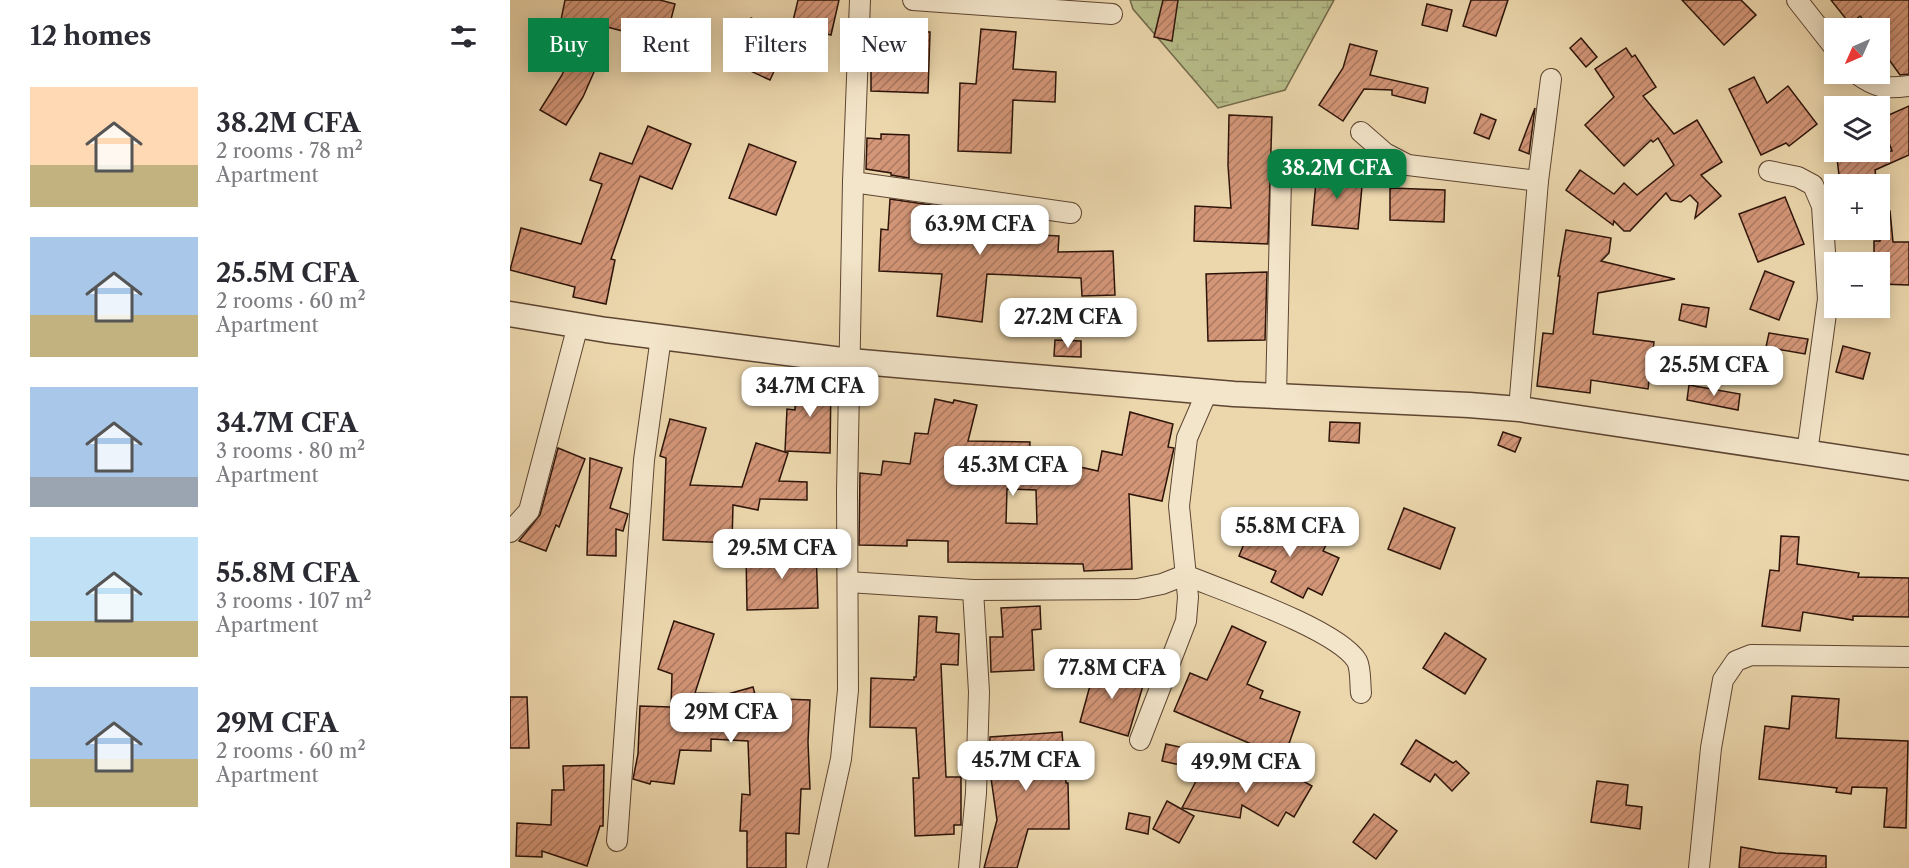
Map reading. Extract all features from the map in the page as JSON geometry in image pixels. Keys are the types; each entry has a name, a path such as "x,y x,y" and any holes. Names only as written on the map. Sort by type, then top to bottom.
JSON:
{"street":[{"path":"817,868 841,759 847,702 853,182 860,0"},
{"path":"913,0 1112,14"},
{"path":"1797,0 1824,34"},
{"path":"1519,410 1538,182 1551,79"},
{"path":"1871,84 1895,88 1909,86"},
{"path":"1361,132 1385,153 1408,165 1538,182"},
{"path":"1768,171 1798,177 1814,185 1822,206 1828,299 1808,453"},
{"path":"1276,396 1281,179"},
{"path":"853,182 1071,213"},
{"path":"510,314 661,337 850,361 1207,392 1469,405 1519,410 1909,468"},
{"path":"510,532 529,511 578,325"},
{"path":"617,841 644,460 661,337"},
{"path":"1140,740 1186,621 1188,597 1179,506 1187,438 1207,392"},
{"path":"848,582 973,591 1137,589 1162,584 1185,574 1316,629 1343,646 1358,663 1361,693"},
{"path":"969,868 976,793 979,692 973,591"},
{"path":"1699,868 1711,748 1723,680 1736,661 1751,655 1909,657"}],"green space":[{"path":"1130,0 1334,0 1285,90 1218,108 1133,9"}],"building":[{"path":"565,0 660,0 675,4 671,18 621,18 621,31 609,28 609,18 561,18"},
{"path":"798,0 839,0 831,35 828,34 828,18 794,18"},
{"path":"1163,0 1178,0 1172,41 1154,37"},
{"path":"1471,0 1508,0 1496,36 1463,26"},
{"path":"1682,0 1741,0 1756,15 1724,45"},
{"path":"1831,0 1909,0 1909,74 1900,75 1890,61 1890,18 1862,18 1860,16 1845,18"},
{"path":"1427,4 1452,10 1447,31 1422,25"},
{"path":"981,29 1016,32 1013,69 1056,72 1055,102 1013,100 1011,153 958,151 960,83 976,84"},
{"path":"928,32 930,32 928,93 871,91 871,72 928,72"},
{"path":"1581,38 1597,57 1586,67 1570,48"},
{"path":"1350,44 1377,51 1370,75 1428,88 1425,103 1392,95 1392,90 1364,89 1343,121 1319,105 1343,68"},
{"path":"1626,48 1632,57 1635,55 1656,87 1643,96 1674,134 1697,120 1722,162 1701,175 1721,196 1695,218 1698,203 1690,195 1681,202 1671,200 1666,193 1630,231 1624,231 1614,221 1613,225 1566,190 1580,170 1614,194 1624,183 1637,195 1674,165 1658,138 1653,142 1651,140 1624,166 1585,125 1614,97 1595,69"},
{"path":"563,72 594,72 583,97 566,125 540,110"},
{"path":"753,72 774,72 770,80"},
{"path":"1754,77 1767,103 1788,86 1817,124 1789,146 1786,143 1761,155 1729,89"},
{"path":"1909,106 1909,155 1875,170 1876,174 1839,174 1837,162 1890,162 1890,151 1892,151 1890,115"},
{"path":"1535,108 1529,154 1519,150"},
{"path":"1481,114 1496,120 1489,139 1474,133"},
{"path":"1229,115 1272,117 1268,244 1194,241 1195,206 1231,208 1228,165"},
{"path":"648,126 691,144 672,189 640,176 611,259 615,260 606,304 573,297 575,287 510,270 521,228 581,244 602,184 590,180 600,153 632,164"},
{"path":"881,134 909,135 909,178 866,169 867,138 881,139"},
{"path":"749,144 796,162 776,215 729,198"},
{"path":"1317,171 1363,176 1358,229 1312,225"},
{"path":"1390,188 1445,190 1444,222 1390,220"},
{"path":"1785,197 1804,244 1758,262 1739,214"},
{"path":"890,199 984,213 984,217 1000,218 999,233 1059,236 1058,252 1113,251 1115,295 1082,296 1081,278 987,274 982,322 937,316 942,274 879,271 881,229 888,230"},
{"path":"1890,211 1893,242 1909,242 1909,285 1890,284 1890,252 1874,252 1874,241 1890,240"},
{"path":"1566,230 1611,238 1609,253 1601,261 1675,279 1598,293 1593,334 1654,342 1648,389 1591,380 1590,393 1537,386 1543,333 1553,334 1560,276 1558,276"},
{"path":"1765,271 1794,282 1779,320 1750,309"},
{"path":"1267,272 1265,340 1208,341 1206,274"},
{"path":"1682,304 1709,308 1706,327 1679,320"},
{"path":"1769,333 1808,339 1805,354 1766,347"},
{"path":"1055,340 1081,341 1081,357 1054,356"},
{"path":"1843,346 1870,353 1863,379 1836,372"},
{"path":"796,380 831,382 830,453 785,451 787,409 795,410"},
{"path":"1689,385 1740,394 1738,410 1687,400"},
{"path":"935,399 953,403 954,400 977,405 968,441 1030,442 1029,468 1068,477 1071,465 1098,471 1102,451 1122,455 1130,412 1173,424 1168,447 1174,448 1162,501 1129,494 1132,569 1084,571 1083,564 948,562 948,541 907,540 907,546 859,545 860,473 881,475 883,461 910,464 915,433 928,434","holes":["1007,489 1036,490 1037,524 1006,523"]},
{"path":"670,419 706,428 690,485 742,487 756,443 788,453 779,481 807,482 807,500 760,499 758,510 733,505 732,543 663,540 666,458 660,456"},
{"path":"1330,422 1360,423 1359,443 1329,441"},
{"path":"1503,432 1521,438 1515,452 1498,445"},
{"path":"558,448 585,459 559,527 556,525 546,551 519,541 540,515"},
{"path":"590,458 622,468 610,508 628,514 623,531 616,529 616,556 587,555"},
{"path":"1404,508 1455,528 1440,569 1388,549"},
{"path":"1254,519 1293,535 1296,530 1326,545 1323,551 1339,558 1322,595 1308,588 1303,598 1271,582 1276,571 1239,556"},
{"path":"1781,536 1799,537 1797,564 1859,573 1858,577 1909,578 1909,617 1853,616 1853,620 1803,612 1800,631 1762,626 1770,570 1779,571"},
{"path":"816,550 818,608 747,610 746,552"},
{"path":"1040,606 1041,629 1032,630 1034,670 991,672 990,637 1003,637 1001,608"},
{"path":"919,616 937,617 936,632 959,634 958,665 941,664 946,777 961,777 961,825 954,825 954,834 915,836 913,778 919,778 916,728 870,727 871,678 914,680 916,677"},
{"path":"674,621 714,634 695,693 728,694 753,687 756,698 810,700 808,742 810,789 801,789 799,834 786,833 786,868 747,868 747,831 740,831 742,794 750,795 748,741 711,739 711,751 680,750 674,784 651,781 650,784 633,779 638,754 640,706 671,707 672,674 658,669"},
{"path":"1232,626 1266,642 1247,684 1263,691 1260,698 1300,712 1284,758 1174,711 1190,673 1207,680"},
{"path":"1445,633 1486,659 1465,694 1423,668"},
{"path":"1096,664 1145,679 1128,736 1080,722"},
{"path":"1792,696 1839,699 1836,738 1908,741 1906,828 1884,827 1887,788 1852,787 1851,794 1836,792 1837,788 1759,779 1765,726 1789,729"},
{"path":"510,697 527,697 529,748 510,748"},
{"path":"1062,732 1066,783 1068,783 1069,829 1028,829 1017,868 984,868 997,820 989,764 990,737"},
{"path":"1416,740 1453,763 1456,761 1469,773 1452,791 1435,774 1430,782 1401,764"},
{"path":"1166,744 1198,751 1194,768 1162,761"},
{"path":"1205,764 1303,781 1312,786 1294,817 1286,812 1278,826 1242,805 1240,818 1182,808"},
{"path":"604,765 603,826 600,826 587,866 542,851 542,857 516,856 517,823 551,825 552,790 564,790 563,766"},
{"path":"1597,781 1628,785 1626,805 1642,807 1640,829 1591,822"},
{"path":"1167,801 1194,816 1179,843 1153,829"},
{"path":"1129,813 1150,817 1148,834 1126,829"},
{"path":"1374,814 1397,831 1376,859 1353,842"},
{"path":"1741,847 1776,853 1826,856 1826,868 1739,868"}]}
